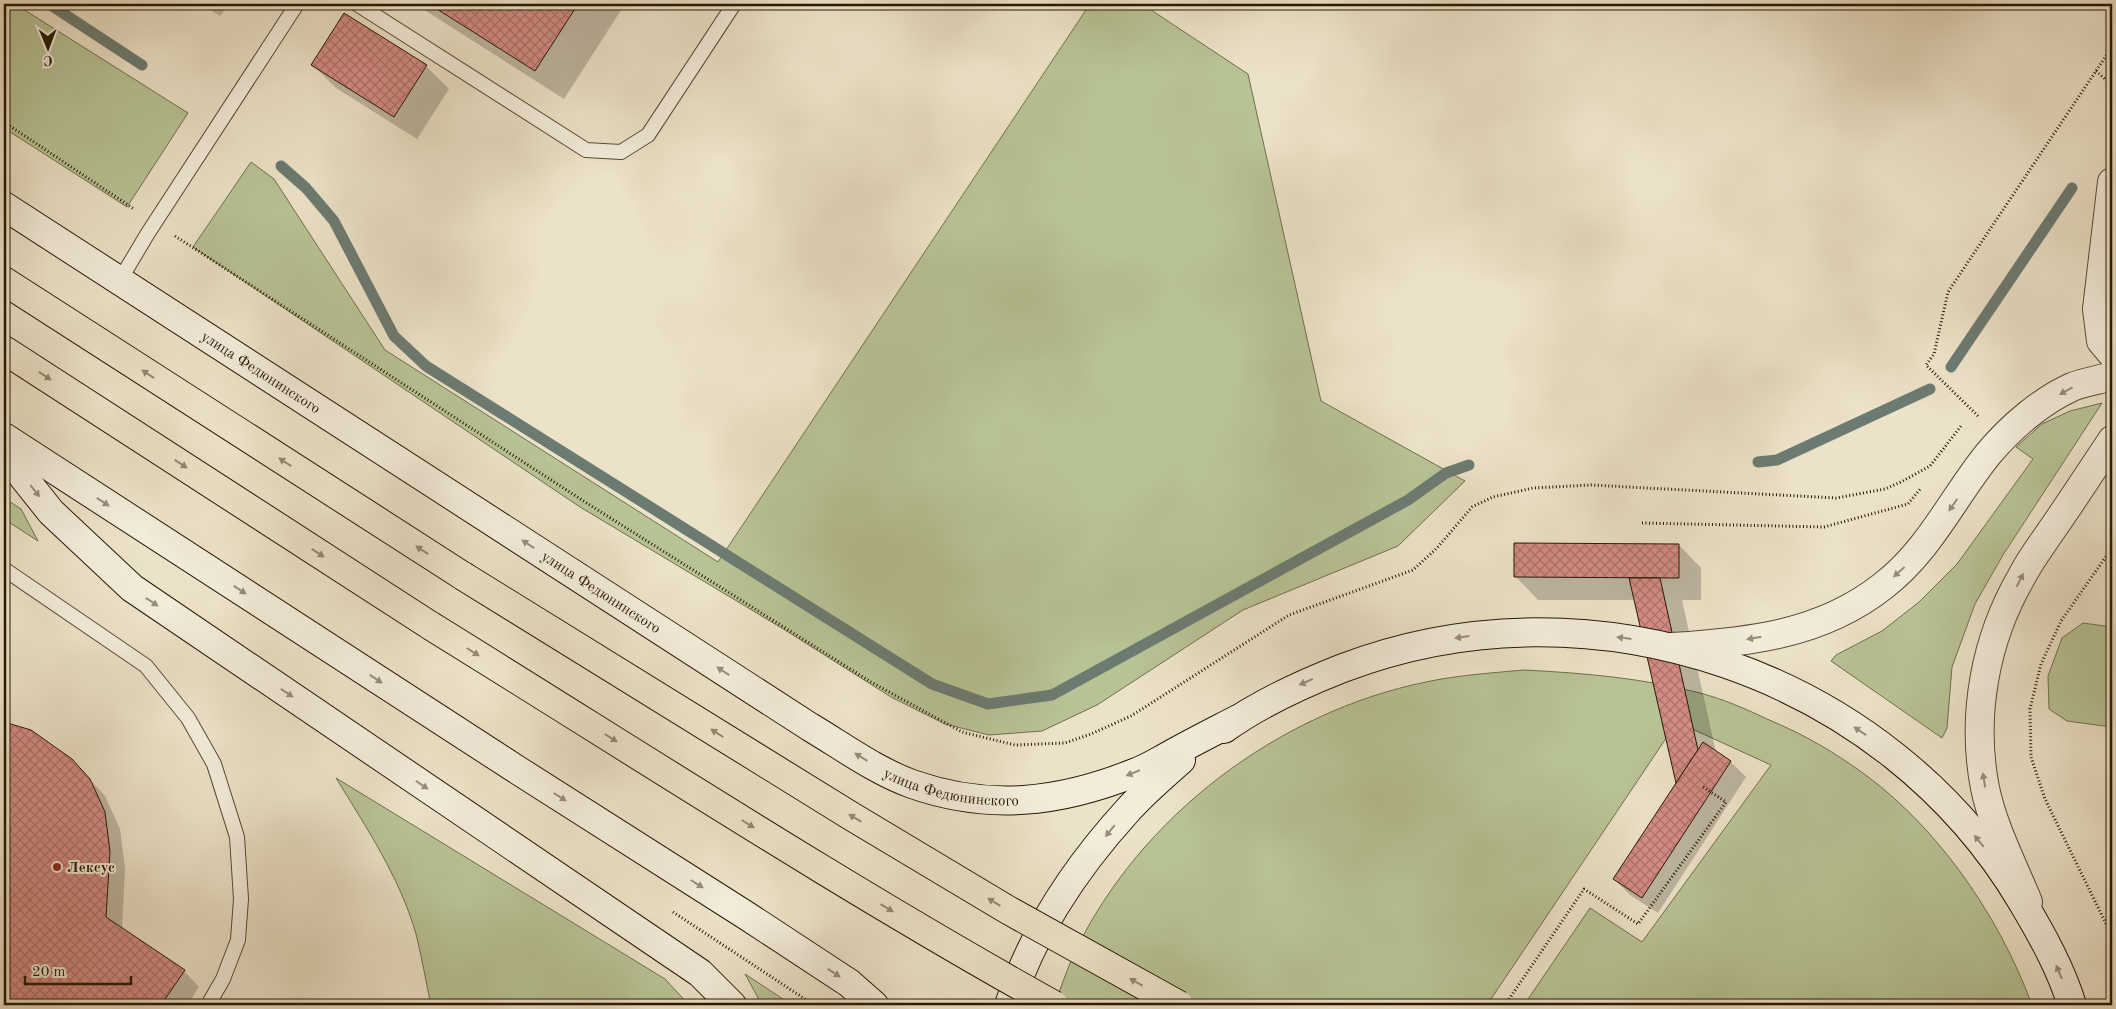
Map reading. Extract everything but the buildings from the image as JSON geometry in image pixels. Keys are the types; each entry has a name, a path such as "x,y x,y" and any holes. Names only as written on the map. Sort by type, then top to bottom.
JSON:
{"highway":[{"path":"4,281 463,576 1000,906 1178,1005"},
{"path":"4,350 431,626 815,865 979,963 1054,1005"}],"main road":[{"path":"2112,182 2097,309 2101,341 2112,354"},
{"name":"улица Федюнинского","path":"4,206 810,727 870,763 911,784 955,796 998,802 1037,800 1082,790 1135,773 1238,718"},
{"path":"1672,647 1727,643 1773,635 1810,626 1840,614 1860,602 1884,586 1932,536 1989,454 2016,426 2040,406 2072,388 2112,376"},
{"path":"4,437 510,766 755,921 849,983 874,1005"},
{"path":"2072,1005 1996,825 1986,790 1979,740 1980,702 1988,663 2000,625 2021,576 2112,440"},
{"path":"4,454 51,512 132,588 700,973 732,1005"},
{"path":"1009,1005 1014,989 1045,924 1083,864 1128,809 1180,760 1238,718 1305,682 1375,656 1429,642 1479,635 1523,632 1584,634 1629,639 1672,647 1722,662 1780,685 1834,714 1864,732 1899,760 1944,801 1980,840 2011,883 2044,940"}],"lane":[{"path":"120,280 298,4"},
{"path":"357,4 586,150 621,152 648,135 734,4"},
{"path":"4,569 146,666 188,718 214,764 237,837 241,899 238,940 223,979 208,1005"}],"path":[{"path":"1980,418 1926,364 1934,354 1948,292 2112,46"},
{"path":"2096,71 2112,86"},
{"path":"4,122 155,223 585,502 871,682 962,732 1016,745 1065,743 1131,716 1289,615 1413,570 1437,548 1472,507 1493,496 1533,488 1591,485 1836,498 1885,488 1901,482 1930,466 1961,426"},
{"path":"1642,523 1824,527 1908,504 1926,483"},
{"path":"2112,548 2061,621 2040,664 2030,710 2031,758 2045,799 2112,936"},
{"path":"1505,1005 1584,889 1638,924 1726,802 1703,787"}],"green space":[{"path":"4,4 15,4 188,113 127,207 4,128"},
{"path":"1090,4 1142,4 1248,74 1321,401 1465,481 1398,546 1243,610 1097,705 1042,731 989,735 945,724 891,697 785,630 580,507 193,247 251,162 274,179 385,350 718,562"},
{"path":"2102,403 2003,555 1975,604 1952,667 1947,728 1942,738 1831,661 1836,655 1882,631 1919,602 1957,564 2033,459 2016,447 2042,424 2070,411"},
{"path":"4,498 21,509 38,541 4,519"},
{"path":"2083,623 2112,627 2112,727 2067,721 2049,709 2048,676 2062,638"},
{"path":"1524,670 1613,677 1700,693 1734,704 1789,729 1840,757 1880,786 1909,812 1935,840 1959,871 2001,936 2018,970 2032,1005 1524,1005 1590,908 1642,942 1771,765 1677,722 1487,1005 1054,1005 1075,952 1103,903 1137,857 1176,815 1220,777 1267,745 1318,718 1371,697 1426,682 1475,674"},
{"path":"336,778 665,979 689,1005 431,1005 416,934 401,893 381,853"},
{"path":"745,974 786,1001 792,1005 762,1005"}],"waterway":[{"path":"49,4 142,65"},
{"path":"281,166 306,188 334,221 394,336 426,366 932,684 988,704 1052,695 1408,500 1446,473 1469,465"},
{"path":"1951,367 2072,188"},
{"path":"1758,462 1777,460 1930,389"}],"place":[{"name":"Лексус","path":"57,867"}]}
